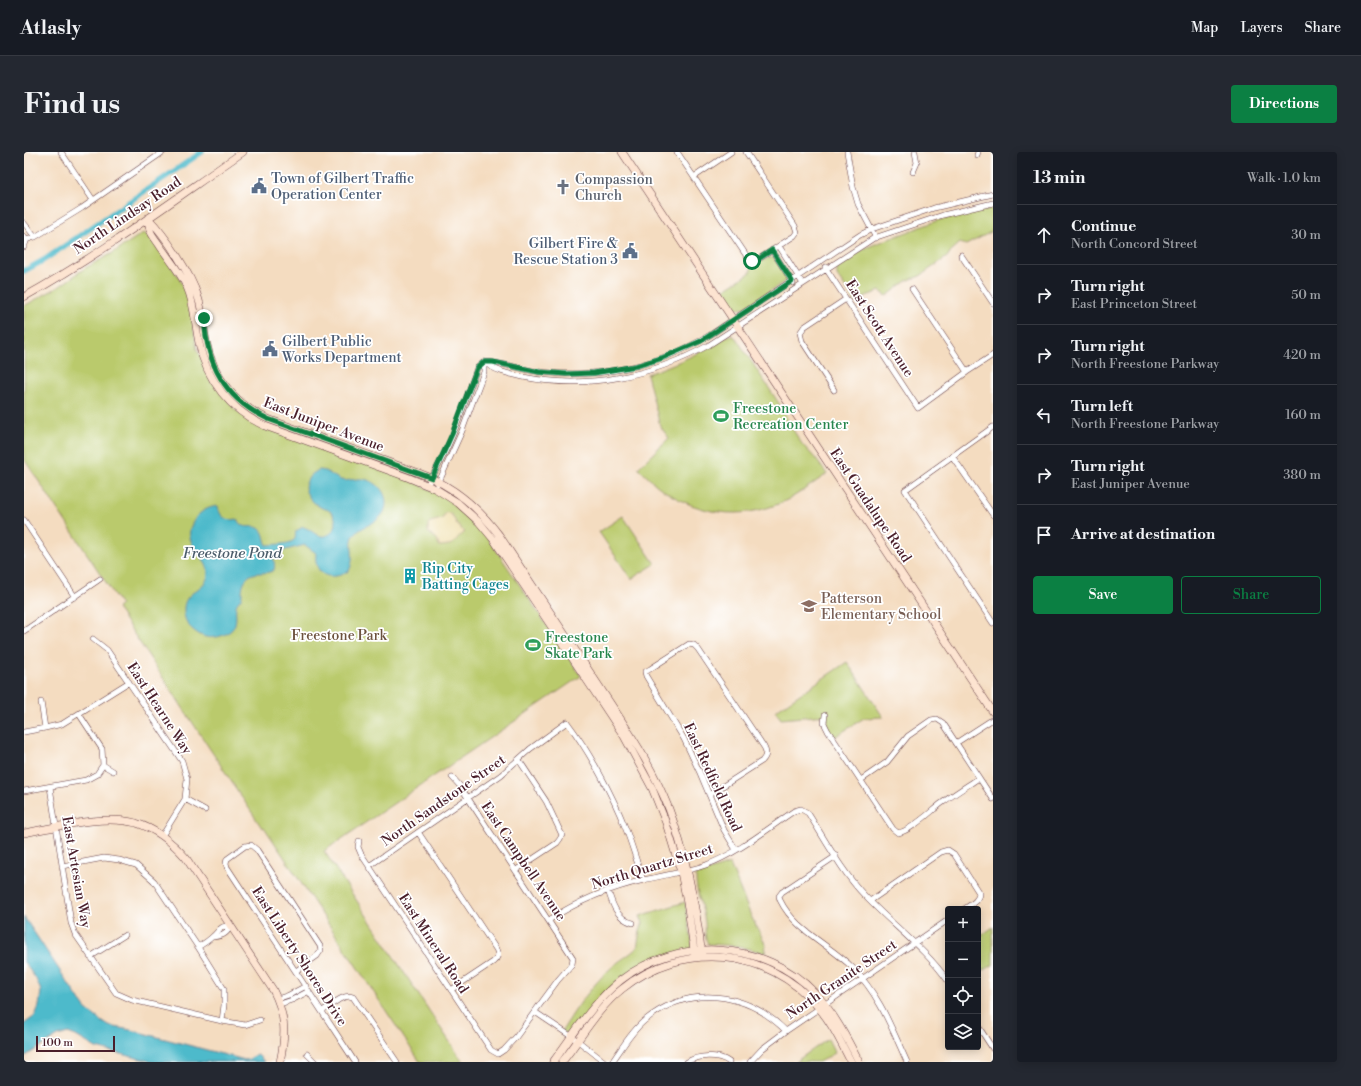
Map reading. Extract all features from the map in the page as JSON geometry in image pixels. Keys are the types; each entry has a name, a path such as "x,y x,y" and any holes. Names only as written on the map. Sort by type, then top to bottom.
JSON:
{"street":[{"path":"61,152 93,200"},
{"path":"24,247 25,238 35,237 93,200 163,152"},
{"name":"North Lindsay Road","path":"24,297 53,280 148,218 243,152"},
{"name":"East Guadalupe Road","path":"622,152 993,712"},
{"path":"677,152 748,258 752,261 757,260 779,246 794,236 797,232 795,226 746,152"},
{"path":"694,177 731,152"},
{"path":"847,152 858,204 876,238"},
{"path":"913,172 917,163 915,152"},
{"path":"484,362 491,368 530,378 564,382 606,380 633,375 671,363 706,347 792,281 872,229 934,208 993,194"},
{"path":"427,485 432,478 452,434 477,368 484,362 493,362 518,368 553,373 581,374 610,371 636,366 677,353 736,324 797,288 867,242 943,215 993,203"},
{"name":"East Juniper Avenue","path":"148,218 157,227 193,283 201,308 206,341 212,362 222,382 235,396 250,410 268,419 432,478 467,501 492,526 586,673"},
{"name":"East Juniper Avenue","path":"148,218 150,231 181,276 190,294 196,317 201,352 208,372 220,392 236,408 254,421 265,426 436,489 458,503 487,530 586,673 625,724 651,770 674,825 684,871 688,908 698,953"},
{"path":"24,223 35,237"},
{"path":"779,246 803,284"},
{"path":"772,250 797,288"},
{"path":"961,255 993,304"},
{"name":"East Scott Avenue","path":"821,261 918,408 967,372"},
{"path":"912,289 967,372 993,355"},
{"path":"834,390 802,341 800,333 804,327 846,299"},
{"path":"436,489 459,437 484,372 484,362"},
{"path":"993,427 905,490 993,623"},
{"path":"952,456 993,515"},
{"path":"24,520 75,597"},
{"path":"24,631 100,579"},
{"name":"East Hearne Way","path":"93,639 106,650 182,761 187,779 185,799 162,836"},
{"name":"East Redfield Road","path":"710,795 762,761 766,755 764,747 698,649 692,644 684,646 645,672 648,680 684,739 710,795 724,830 736,850"},
{"path":"24,732 62,724 129,682"},
{"path":"40,702 46,728"},
{"path":"24,791 86,780 97,774 103,765 102,749 79,714"},
{"path":"825,715 824,723 826,727 893,829 898,833 904,831 979,778"},
{"path":"861,780 887,762 908,736 931,720 937,719 943,723 993,799"},
{"path":"956,743 993,719"},
{"name":"North Sandstone Street","path":"369,866 506,772 530,749 567,722 605,784 625,827 643,880"},
{"path":"516,870 557,843 561,837 560,831 549,807 519,760"},
{"path":"103,765 112,771"},
{"name":"East Campbell Avenue","path":"452,777 468,798 571,954 573,960 572,964 535,1012"},
{"name":"East Artesian Way","path":"50,787 71,923 75,934 116,993 132,1000 222,1021 245,1025 260,1020"},
{"path":"185,799 205,810"},
{"name":"North Quartz Street","path":"549,920 577,903 608,890 643,880 684,871 715,861 736,850 794,811 801,809 808,813 836,856"},
{"path":"24,833 97,820 118,820 137,823 162,836 176,847 186,858 231,925 279,1001 284,1022 284,1042 280,1062"},
{"path":"418,832 496,949 498,957 493,962 451,990"},
{"name":"East Mineral Road","path":"358,841 360,851 369,866 491,1050 498,1054 504,1050 513,1042 535,1012"},
{"name":"East Liberty Shores Drive","path":"296,970 317,956 321,950 320,946 257,850 252,845 245,846 229,857 226,863 228,869 308,988 355,1062"},
{"path":"870,901 942,852 948,850 952,852 978,889 980,896 968,906"},
{"path":"907,1062 877,998 869,986 852,967 797,923 781,902 779,896 784,890 836,856 852,881 870,901 932,961 946,978"},
{"path":"62,866 104,858 119,860 136,865 154,882 198,947 224,989 222,1021"},
{"path":"608,890 617,912 623,919 633,924"},
{"name":"North Granite Street","path":"750,1062 762,1049 786,1031 945,922"},
{"path":"198,947 213,937 222,936 227,933 231,925"},
{"path":"90,957 125,935"},
{"path":"562,1062 607,1002 628,984 656,968 698,953"},
{"path":"553,1062 592,1008 605,994 630,974 662,958 698,953 731,959 766,968 787,979 807,996 822,1006 837,1021 859,1062"},
{"path":"279,1001 292,1000 308,988"},
{"path":"322,1011 343,997 353,997 397,1062"},
{"path":"612,1062 632,1034 654,1014 677,1002 694,998 733,999 749,1005 774,1019 786,1031"},
{"path":"822,1006 851,1062"},
{"path":"535,1012 578,1041 605,1062"},
{"path":"981,1031 993,1049"},
{"path":"307,1054 315,1062"},
{"path":"687,1062 694,1058 710,1056 721,1058 729,1062"}],"green space":[{"path":"993,208 993,231 966,245 960,243 947,257 920,276 906,281 887,296 880,291 866,296 856,303 837,276 837,267 865,248 939,220"},
{"name":"Freestone Park","path":"143,233 150,236 178,276 189,299 197,350 235,410 417,483 459,506 477,524 487,537 581,676 324,851 463,1062 420,1062 264,827 262,828 117,608 121,605 24,459 24,306 60,286 85,268 111,254"},
{"path":"770,257 774,258 786,275 785,281 745,308 741,309 734,307 723,290 750,273 752,264 756,264"},
{"name":"Freestone Recreation Center","path":"731,335 736,338 782,408 790,425 802,444 827,474 791,498 775,505 742,513 726,513 694,506 663,490 638,468 669,438 660,426 647,374 688,358"},
{"path":"623,516 655,564 631,579 599,532"},
{"path":"847,662 883,717 864,718 833,738 828,731 825,715 781,719 775,711"},
{"path":"730,864 751,916 766,945 765,953 738,946 708,944 696,875"},
{"path":"685,902 694,953 667,960 642,970 619,985 599,1005 575,1040 562,1031 579,1005 598,981 612,967 637,948 640,930 643,923 640,916"},
{"path":"993,927 993,965 981,972 981,942 981,936"},
{"path":"828,1039 835,1053 819,1062 795,1062"}],"sand":[{"path":"446,512 452,515 458,526 465,532 450,545 439,546 437,539 428,532 428,524 430,522 442,519"}],"water":[{"name":"Freestone Pond","path":"319,470 325,471 338,479 359,479 373,482 382,490 386,500 386,506 381,516 356,533 353,537 352,561 349,571 336,576 325,575 320,572 317,567 316,553 305,545 274,553 274,570 267,573 252,574 246,579 242,587 241,599 236,606 235,624 230,631 218,637 206,637 195,631 189,626 185,619 184,605 190,595 204,584 207,580 208,574 207,568 192,543 190,536 190,528 197,516 211,507 218,506 220,513 226,519 237,519 242,525 257,527 260,529 263,532 267,545 292,542 295,539 296,531 303,527 319,536 326,536 335,529 336,521 334,516 330,511 313,502 307,494 305,487 309,477"},
{"path":"24,917 86,1009 109,1026 131,1030 245,1060 258,1055 264,1062 153,1062 96,1048 68,1033 58,1036 24,1057 24,1024 35,1016 39,1006 41,991 36,979 24,962"}],"waterway":[{"path":"24,271 44,260 202,152"}],"place":[{"name":"Town of Gilbert Traffic Operation Center","path":"259,186"},
{"name":"Compassion Church","path":"563,187"},
{"name":"Gilbert Fire & Rescue Station 3","path":"630,251"},
{"name":"Gilbert Public Works Department","path":"270,349"},
{"name":"Freestone Recreation Center","path":"721,416"},
{"name":"Rip City Batting Cages","path":"410,576"},
{"name":"Patterson Elementary School","path":"809,606"},
{"name":"Freestone Skate Park","path":"533,645"}],"route":[{"path":"204,318 206,341 216,373 228,390 250,410 268,419 432,478 452,434 477,368 484,362 505,364 539,372 581,374 610,371 636,366 677,353 710,335 792,281 772,250 757,260 752,261"}]}
